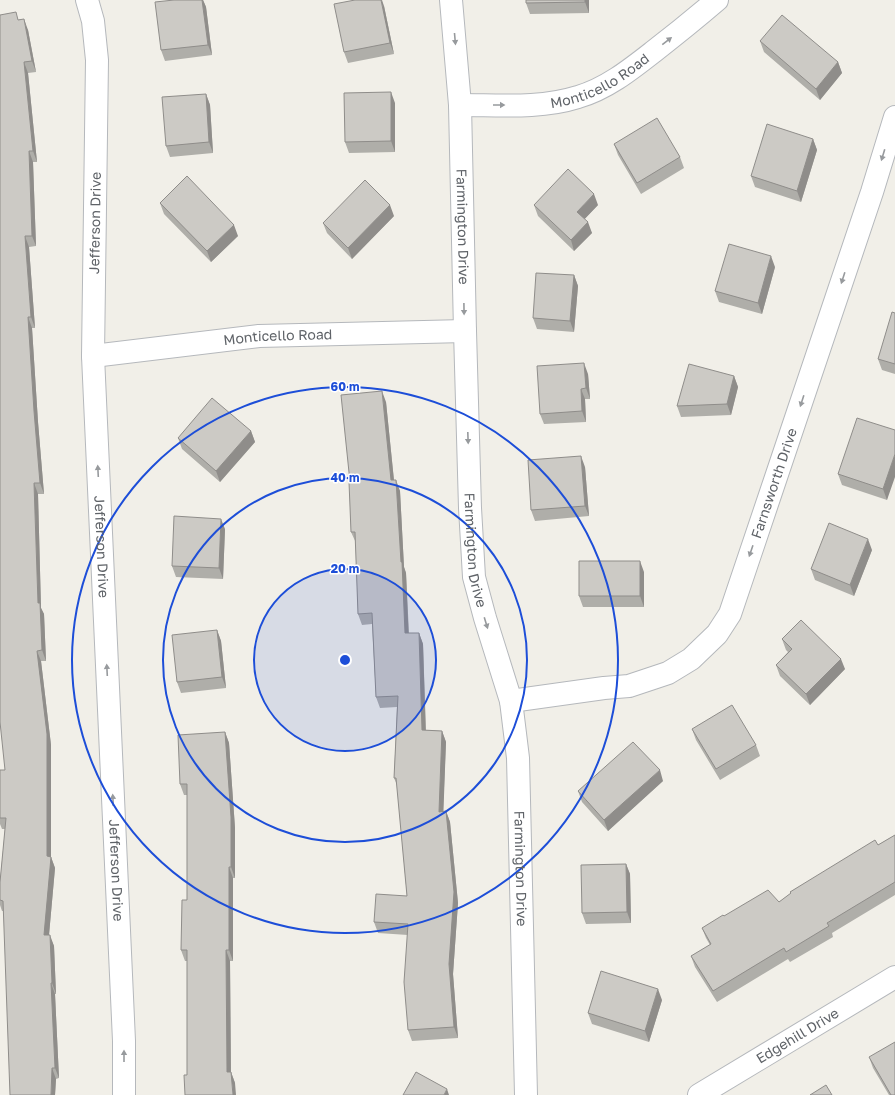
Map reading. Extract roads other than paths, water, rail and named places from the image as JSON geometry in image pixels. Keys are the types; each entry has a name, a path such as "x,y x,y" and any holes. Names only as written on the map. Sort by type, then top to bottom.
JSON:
{"street":[{"name":"Jefferson Drive","path":"87,0 93,21 97,60 93,356 124,1041 124,1095"},
{"name":"Farmington Drive","path":"451,0 460,105 464,331 474,577 511,701 518,758 526,1095"},
{"name":"Monticello Road","path":"460,105 520,106 550,104 579,97 606,86 628,72 717,0"},
{"name":"Farnsworth Drive","path":"511,701 629,686 668,673 691,660 717,634 730,614 872,192 895,117"},
{"name":"Monticello Road","path":"93,356 259,336 464,331"},
{"name":"Edgehill Drive","path":"699,1095 895,977"}]}
